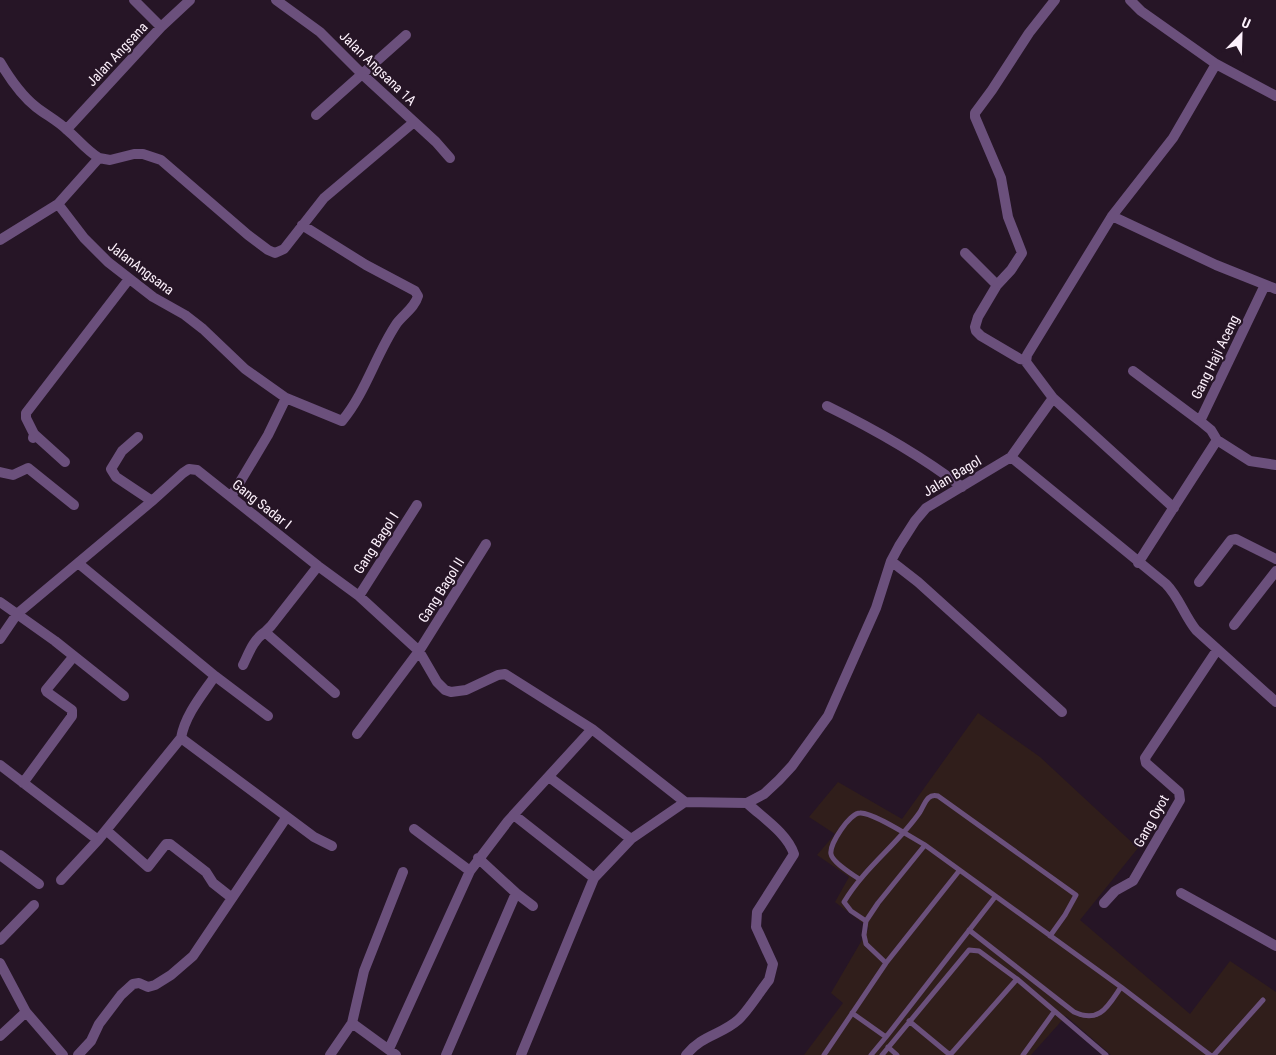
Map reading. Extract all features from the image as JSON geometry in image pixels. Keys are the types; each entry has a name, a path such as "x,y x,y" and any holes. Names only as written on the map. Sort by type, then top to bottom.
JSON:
{"street":[{"path":"134,0 161,27"},
{"name":"Jalan Angsana","path":"66,129 161,27 190,0"},
{"path":"1026,360 1020,360 976,331 976,321 997,285 1021,256 1022,250 1008,217 1001,178 975,113 1029,33 1055,0"},
{"path":"1130,0 1141,11 1216,64 1276,96"},
{"name":"Jalan Angsana 1A","path":"281,2 320,32 362,74 436,142 450,158"},
{"path":"316,115 406,36"},
{"path":"0,62 25,97 66,129 98,158 110,160 134,154 143,154 161,160 248,236 268,250 276,253 284,249 324,198 414,122"},
{"path":"1174,508 1053,398 1026,360 1027,355 1112,216 1173,138 1216,64"},
{"path":"0,240 58,204 98,158"},
{"name":"JalanAngsana","path":"58,204 95,251 153,297 185,315 245,369 286,398 342,421 358,398 397,323 417,300 418,296 416,291 366,265 302,225"},
{"path":"1112,216 1216,265 1276,289"},
{"path":"965,253 997,285"},
{"path":"65,462 33,436 26,418 26,412 129,278"},
{"name":"Gang Haji Aceng","path":"1265,285 1200,421 1211,430 1217,440 1250,461 1276,465"},
{"path":"1134,372 1200,421"},
{"path":"231,497 268,435 286,398"},
{"path":"1053,398 1012,457 1172,590 1190,622 1217,650 1276,702"},
{"path":"827,406 856,420 906,449 940,470 962,487"},
{"path":"138,437 122,451 111,468 116,477 152,501"},
{"path":"1138,563 1217,440"},
{"name":"Jalan Bagol","path":"747,803 764,794 792,766 828,716 876,608 891,560 926,508 1012,457"},
{"path":"0,472 13,475 28,468 74,504"},
{"name":"Gang Sadar I","path":"0,639 17,614 183,473 189,469 196,470 359,596 419,651 437,682 445,690 451,692 466,690 498,675 505,674 592,729"},
{"name":"Gang Bagol I","path":"359,596 417,505"},
{"path":"1199,582 1231,540 1236,539 1276,559"},
{"name":"Gang Bagol II","path":"357,734 419,651 486,544"},
{"path":"891,560 1062,712"},
{"path":"78,563 215,676 268,716"},
{"path":"243,665 258,636 271,626 318,566"},
{"path":"1234,625 1276,571"},
{"path":"0,602 74,656 124,696"},
{"path":"265,632 335,693"},
{"name":"Gang Oyot","path":"1104,903 1115,891 1133,881 1180,800 1180,792 1146,763 1146,758 1217,650"},
{"path":"23,783 72,716 72,710 46,690 74,656"},
{"path":"60,880 98,840 181,738 194,709 215,676"},
{"path":"352,1023 393,1052 470,871 478,858 504,825 592,729 685,802"},
{"path":"181,738 286,818 314,838 332,846"},
{"path":"0,765 98,840"},
{"path":"549,777 631,840"},
{"path":"521,1055 594,878 631,840 685,802 747,803 784,837 792,847 794,854 757,912 756,927 773,964 772,973 769,980 738,1020 707,1036 693,1046 686,1055"},
{"path":"514,816 594,878"},
{"path":"78,1055 91,1041 99,1024 121,995 133,984 139,983 148,987 155,985 171,975 193,956 286,818"},
{"path":"414,829 470,871"},
{"path":"106,830 148,867 166,844 170,844 206,872 213,883 232,898"},
{"path":"0,855 39,884"},
{"path":"478,858 533,906"},
{"path":"330,1055 352,1023 364,972 403,872"},
{"path":"446,1055 516,893"},
{"path":"1181,893 1276,946"},
{"path":"0,940 34,905"},
{"path":"0,965 26,1012 63,1055"},
{"path":"0,1036 26,1012"}],"lane":[{"path":"866,921 851,911 844,902 859,879 920,813 933,794 1076,895 1050,936"},
{"path":"859,879 834,860 831,854 831,845 852,816 858,812 866,813 925,846 1212,1055 1263,1000"},
{"path":"886,963 866,944 864,935 866,921 878,903 925,846"},
{"path":"824,1055 886,963 959,871"},
{"path":"871,1055 995,897"},
{"path":"969,930 1074,1012 1084,1016 1090,1017 1100,1013 1121,987"},
{"path":"882,1055 969,950 980,951 1017,979 1106,1055"},
{"path":"909,1021 950,1055 1017,979"},
{"path":"1022,1055 1054,1012"},
{"path":"852,1013 886,1037"},
{"path":"888,1047 897,1055"}],"shaded area":[{"path":"978,713 1040,757 1138,848 1080,920 1190,1014 1230,961 1276,992 1276,1055 1111,1055 1066,1016 1031,1055 804,1055 843,1003 831,993 869,928 835,902 849,877 817,855 835,834 809,817 838,782 902,819"}]}
